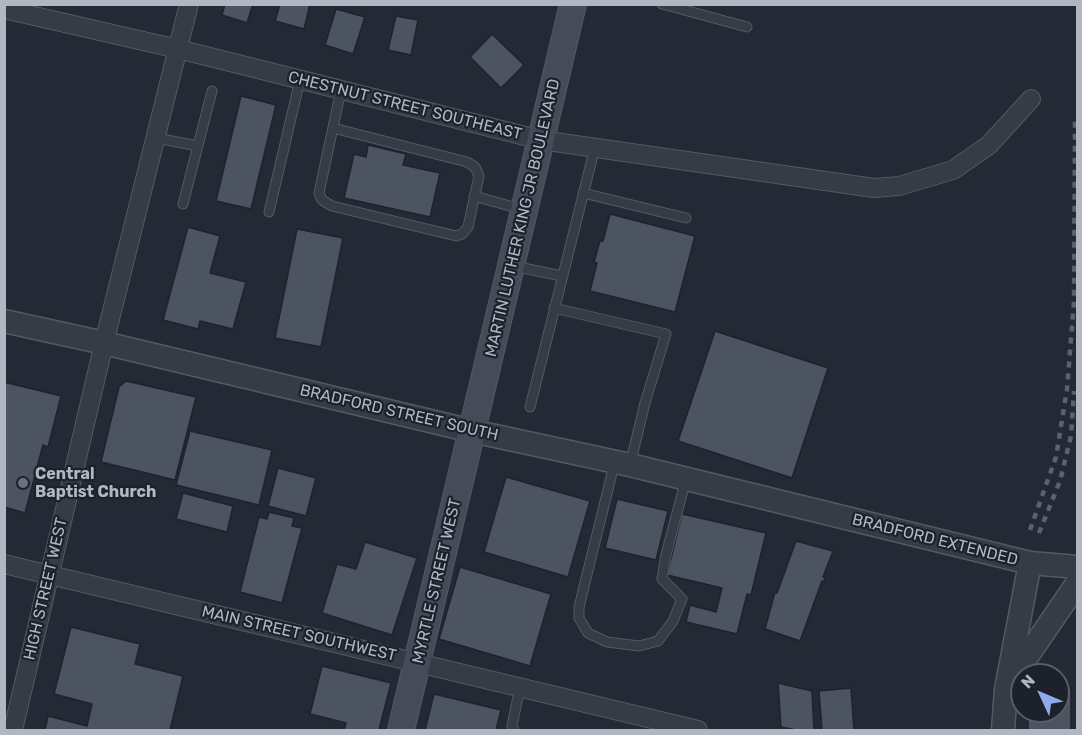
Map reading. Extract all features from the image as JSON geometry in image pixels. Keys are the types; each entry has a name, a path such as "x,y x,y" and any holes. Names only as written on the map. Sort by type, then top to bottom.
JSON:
{"main road":[{"name":"MARTIN LUTHER KING JR BOULEVARD","path":"472,431 513,266 573,4"},
{"name":"MYRTLE STREET WEST","path":"401,730 472,431"}],"street":[{"name":"HIGH STREET WEST","path":"13,730 104,343 189,4"},
{"name":"CHESTNUT STREET SOUTHEAST","path":"4,9 178,49 542,140 874,188 898,186 953,170 989,145 1031,99"},
{"name":"BRADFORD STREET SOUTH","path":"4,321 472,431 622,463 793,506"},
{"name":"BRADFORD EXTENDED","path":"793,506 1030,563 1077,567"},
{"path":"1003,730 1006,689 1030,563"},
{"name":"MAIN STREET SOUTHWEST","path":"4,564 688,729"},
{"path":"1006,689 1027,653 1077,582"}],"lane":[{"path":"662,4 747,27"},
{"path":"269,212 300,80"},
{"path":"333,128 467,162 475,167 479,176 468,226 462,234 456,236 445,234 332,206 322,200 319,193 341,90"},
{"path":"183,204 212,91"},
{"path":"156,138 198,146"},
{"path":"530,407 595,147"},
{"path":"583,193 686,218"},
{"path":"474,196 525,210"},
{"path":"513,266 562,276"},
{"path":"554,308 666,334 645,403 622,463 579,607 579,618 588,633 607,642 639,646 658,641 673,621 682,599 662,579 686,479"},
{"path":"514,730 512,726 520,687"}],"building":[{"path":"225,4 253,4 247,23 222,15"},
{"path":"280,4 310,4 304,29 275,21"},
{"path":"336,9 365,17 353,54 325,45"},
{"path":"396,16 418,20 411,55 388,50"},
{"path":"492,34 524,65 501,88 470,57"},
{"path":"241,96 276,105 251,209 216,201"},
{"path":"368,145 406,154 403,165 440,173 430,217 344,198 354,154 366,157"},
{"path":"610,214 695,236 675,312 590,291 597,263 594,262 600,241 603,241"},
{"path":"188,227 220,236 210,273 246,282 233,329 200,321 198,329 163,320"},
{"path":"297,229 343,238 321,347 275,338"},
{"path":"715,331 828,368 792,478 678,441"},
{"path":"126,381 196,397 175,480 101,462 119,387"},
{"path":"4,382 61,396 48,447 43,445 25,513 4,507"},
{"path":"190,431 272,450 259,505 176,485"},
{"path":"278,468 316,478 306,516 268,506"},
{"path":"506,477 590,501 568,577 484,552"},
{"path":"183,493 233,506 227,532 176,519"},
{"path":"617,499 668,511 656,560 605,548"},
{"path":"269,512 294,518 292,526 302,528 282,603 240,592 259,517 267,519"},
{"path":"682,514 766,533 751,595 747,594 737,634 686,622 690,605 716,612 722,588 667,575"},
{"path":"796,541 833,551 823,577 824,582 822,581 800,641 765,629 775,592 777,593"},
{"path":"365,542 417,558 392,635 322,613 337,564 356,569"},
{"path":"460,567 551,594 530,666 439,639"},
{"path":"71,627 140,644 135,664 183,676 170,730 45,730 48,716 87,726 92,704 54,694"},
{"path":"322,666 391,683 379,730 344,730 346,723 310,714"},
{"path":"778,683 812,691 814,730 781,727"},
{"path":"851,688 854,730 822,730 819,691"},
{"path":"1071,688 1071,730 1028,730 1028,723 1070,723"},
{"path":"434,694 501,710 496,730 425,730"}],"railway":[{"path":"1030,530 1056,457 1067,389 1074,302 1075,121"},
{"path":"1039,533 1060,481 1071,436 1074,391"}],"place":[{"name":"Central Baptist Church","path":"23,483"}]}
